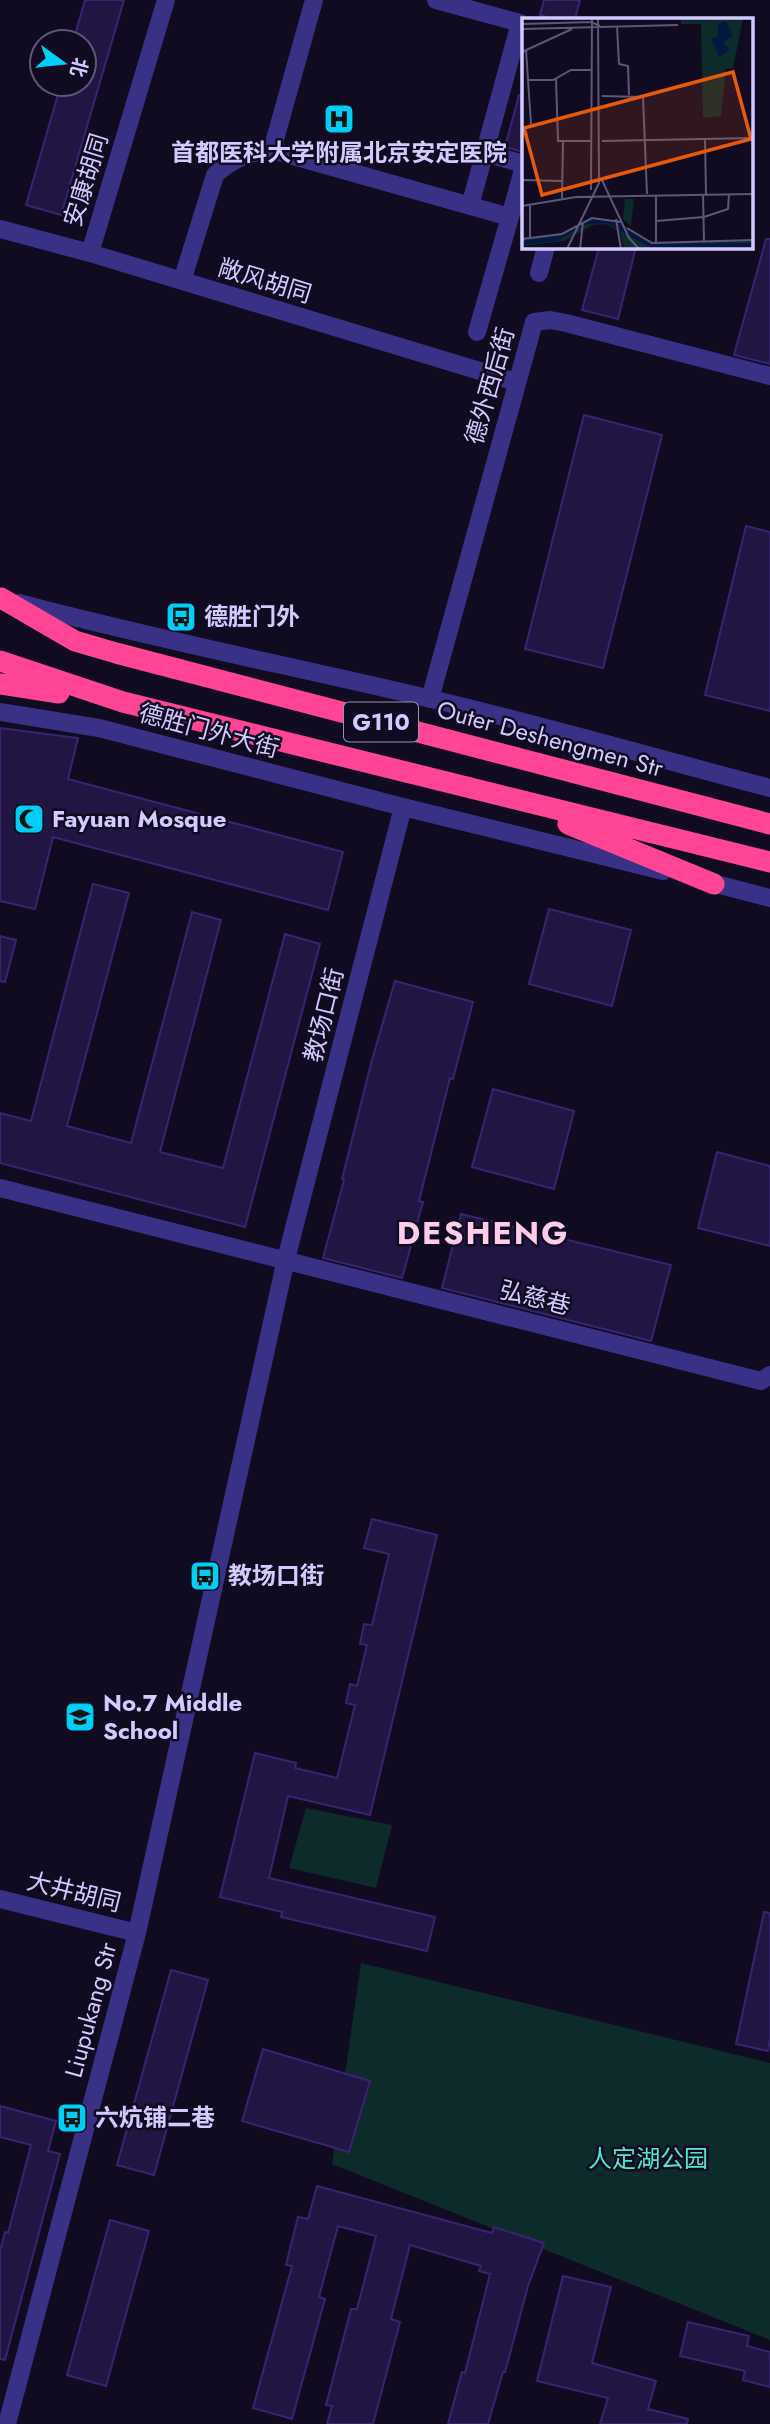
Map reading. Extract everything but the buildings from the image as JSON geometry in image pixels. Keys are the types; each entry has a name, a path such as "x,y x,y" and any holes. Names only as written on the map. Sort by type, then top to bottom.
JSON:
{"highway":[{"name":"Outer Deshengmen Str","path":"0,598 75,641 770,824"},
{"path":"0,661 124,702"},
{"path":"0,684 124,702"},
{"name":"G110","path":"124,702 770,862"},
{"path":"501,797 715,884"}],"street":[{"name":"安康胡同","path":"90,253 166,0"},
{"path":"272,150 314,0"},
{"path":"436,0 520,23 470,206"},
{"path":"182,281 215,176 227,163 257,151 272,150 510,217"},
{"path":"485,153 522,164"},
{"path":"477,332 510,217 520,192"},
{"name":"敞风胡同","path":"0,229 90,253 516,382"},
{"path":"539,273 545,248"},
{"name":"德外西后街","path":"430,699 534,322 550,320 770,376"},
{"name":"Outer Deshengmen Str","path":"0,598 134,633 180,641 430,699 770,788"},
{"name":"德胜门外大街","path":"0,712 99,728 403,807"},
{"path":"403,807 770,898"},
{"name":"教场口街","path":"137,1933 286,1259 403,807"},
{"name":"弘慈巷","path":"0,1188 761,1381 770,1376"},
{"name":"大井胡同","path":"0,1899 137,1933"},
{"name":"Liupukang Str","path":"7,2424 137,1933"}],"green space":[{"path":"306,1808 392,1825 376,1888 289,1868"},
{"name":"人定湖公园","path":"361,1963 770,2063 770,2340 332,2164"}],"place":[{"name":"首都医科大学附属北京安定医院","path":"339,119"},
{"name":"德胜门外","path":"181,617"},
{"name":"Fayuan Mosque","path":"29,819"},
{"name":"教场口街","path":"205,1576"},
{"name":"No.7 Middle School","path":"80,1717"},
{"name":"六炕铺二巷","path":"72,2118"}],"district":[{"name":"DESHENG","path":"483,1233"}]}
